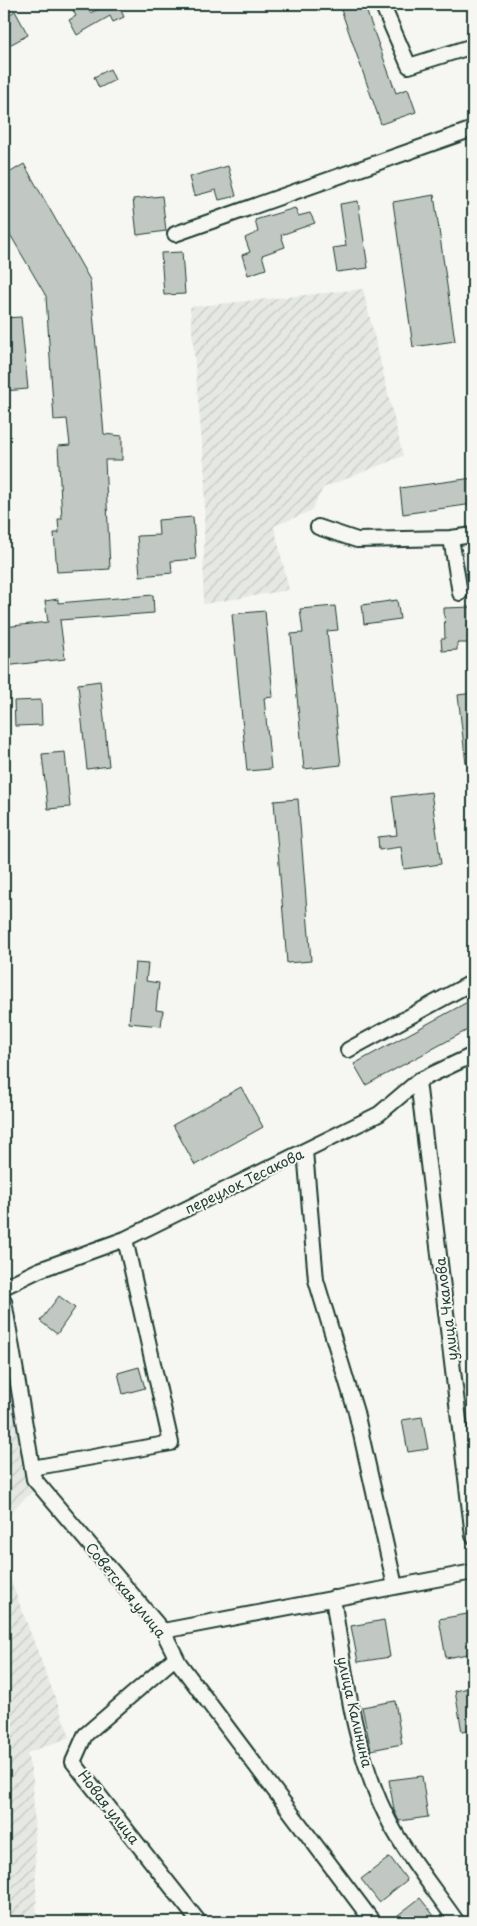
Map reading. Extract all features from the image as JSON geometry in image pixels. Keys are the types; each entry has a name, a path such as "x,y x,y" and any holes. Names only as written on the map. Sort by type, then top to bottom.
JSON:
{"street":[{"path":"382,4 409,66 473,46"},
{"path":"175,234 473,129"},
{"path":"318,527 357,540 451,538 473,535"},
{"path":"451,538 460,593"},
{"path":"348,1050 473,982"},
{"name":"переулок Тесакова","path":"4,1287 39,1270 125,1239 305,1151 379,1114 418,1082 473,1055"},
{"name":"улица Чкалова","path":"418,1082 473,1536"},
{"path":"305,1151 316,1280 356,1412 395,1586"},
{"path":"32,1468 171,1443 125,1239"},
{"name":"Советская улица","path":"4,1301 34,1478 163,1631 176,1657 373,1922"},
{"path":"163,1631 473,1572"},
{"name":"улица Калинина","path":"334,1598 347,1683 366,1766 391,1825 457,1922"},
{"name":"Новая улица","path":"176,1657 85,1735 73,1762 199,1922"}],"shaded area":[{"path":"363,289 403,456 323,488 311,511 274,526 289,590 203,604 205,477 190,307"},
{"path":"4,1304 35,1489 4,1518"},
{"path":"4,1563 70,1737 27,1753 33,1781 37,1922 4,1922"}],"building":[{"path":"70,4 85,4 90,13 110,4 118,4 124,17 113,22 110,16 77,35 69,20 76,16"},
{"path":"339,4 364,4 396,93 408,89 416,112 381,124"},
{"path":"15,11 28,35 4,48 4,18"},
{"path":"110,69 115,80 99,88 94,77"},
{"path":"24,164 90,280 104,434 122,436 122,460 105,460 110,569 57,572 54,533 59,533 58,519 62,519 58,446 70,445 67,419 54,420 46,296 4,224 4,176"},
{"path":"228,166 236,196 219,200 216,190 194,196 189,177"},
{"path":"434,195 455,341 413,347 393,202"},
{"path":"162,196 166,231 137,235 133,199"},
{"path":"358,201 368,268 337,272 333,248 346,246 340,204"},
{"path":"295,208 298,216 310,213 315,223 281,235 285,247 262,255 266,269 248,275 242,255 250,252 245,238 258,232 255,220"},
{"path":"182,252 185,294 164,295 161,253"},
{"path":"21,317 28,389 4,391 4,318"},
{"path":"473,478 473,504 403,514 400,488"},
{"path":"193,517 196,559 171,561 172,573 140,576 137,536 159,535 158,520"},
{"path":"153,595 154,613 60,620 65,659 4,666 4,627 48,622 45,601 58,599 58,603"},
{"path":"397,600 400,619 364,624 362,605"},
{"path":"335,606 338,630 327,631 341,765 304,769 291,634 303,633 300,609"},
{"path":"473,607 473,643 457,643 457,650 442,651 441,639 445,639 444,608"},
{"path":"265,611 273,697 264,698 271,769 247,771 232,614"},
{"path":"100,681 109,766 87,769 78,684"},
{"path":"473,693 473,764 466,764 458,695"},
{"path":"41,700 42,725 15,726 14,701"},
{"path":"65,752 70,807 48,809 42,754"},
{"path":"431,792 441,864 404,869 401,847 379,850 378,837 397,835 392,797"},
{"path":"298,799 311,961 287,963 274,801"},
{"path":"135,963 148,964 146,981 159,983 156,1010 163,1011 161,1026 129,1023"},
{"path":"473,999 473,1027 366,1085 354,1064"},
{"path":"241,1087 263,1127 195,1165 173,1125"},
{"path":"59,1296 75,1308 57,1334 40,1321"},
{"path":"139,1367 145,1388 123,1394 118,1373"},
{"path":"422,1417 428,1449 408,1452 402,1420"},
{"path":"473,1613 473,1653 446,1658 439,1619"},
{"path":"384,1620 390,1657 358,1662 351,1626"},
{"path":"473,1687 473,1730 462,1732 455,1691"},
{"path":"395,1701 402,1744 371,1750 362,1707"},
{"path":"422,1776 428,1817 399,1821 394,1810 389,1780"},
{"path":"390,1857 407,1880 379,1902 361,1879"},
{"path":"420,1898 439,1922 389,1922"}]}
